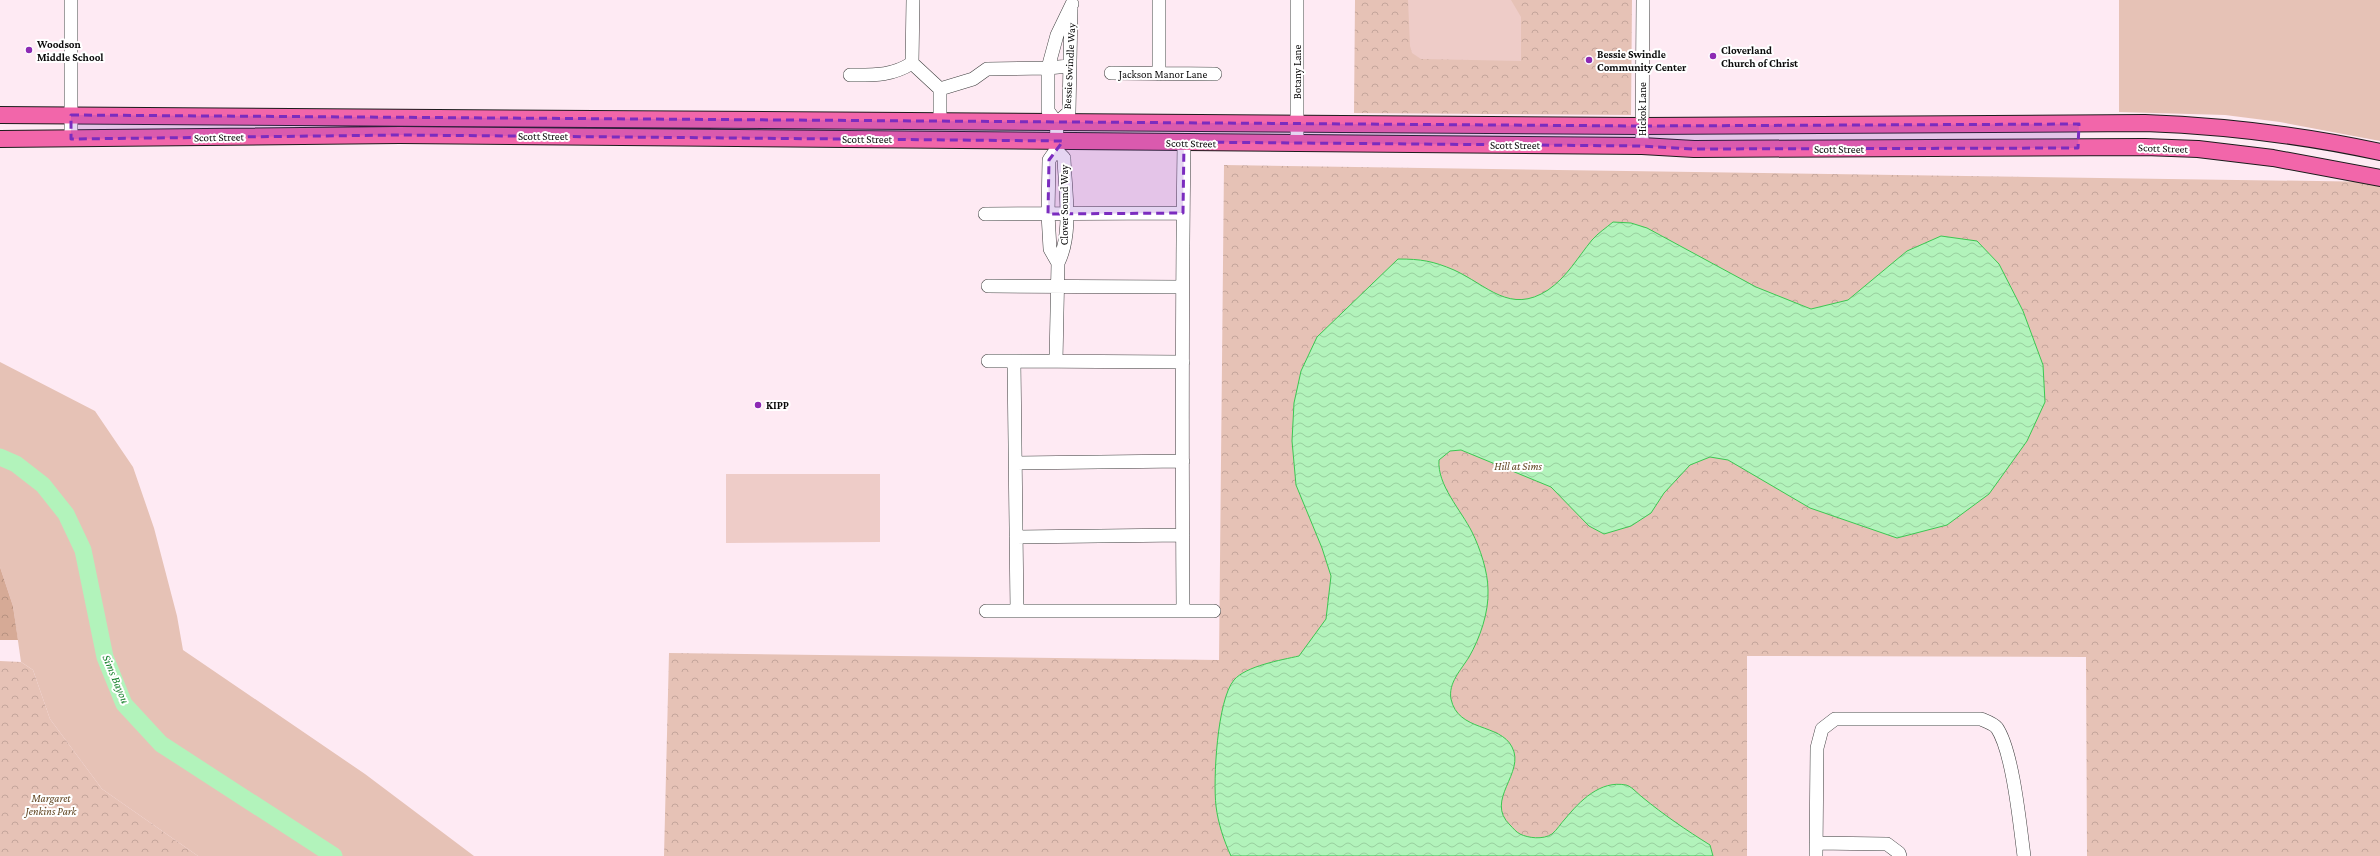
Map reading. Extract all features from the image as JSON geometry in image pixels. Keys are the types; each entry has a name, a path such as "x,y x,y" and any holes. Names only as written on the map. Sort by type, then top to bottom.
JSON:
{"main road":[{"name":"Scott Street","path":"0,115 399,116 1057,123 1642,126 2079,124 2221,126 2264,131 2380,152"},
{"path":"399,116 400,135"},
{"path":"691,138 692,119"},
{"path":"848,120 848,139"},
{"path":"2078,148 2079,124"},
{"path":"1468,125 1468,145"},
{"name":"Scott Street","path":"0,139 400,135 848,139 1056,145 1184,142 1642,146 1694,150 2152,148 2235,153 2315,165 2380,178"}],"street":[{"path":"71,0 71,139"},
{"path":"913,0 912,64 940,89 940,121"},
{"path":"1159,0 1159,74"},
{"name":"Botany Lane","path":"1297,0 1297,144"},
{"name":"Hickok Lane","path":"1642,146 1643,0"},
{"name":"Bessie Swindle Way","path":"1057,123 1069,112 1069,66 1072,2"},
{"name":"Bessie Swindle Way","path":"1056,145 1057,123 1048,111 1048,68 1057,34 1072,2"},
{"path":"850,75 885,75 899,71 912,64"},
{"path":"940,89 973,79 986,69 1048,68 1069,66"},
{"name":"Jackson Manor Lane","path":"1110,73 1215,74"},
{"path":"1183,611 1184,461 1182,288 1184,142"},
{"name":"Clover Sound Way","path":"1056,145 1064,158 1066,213 1065,249 1058,263 1056,361"},
{"name":"Clover Sound Way","path":"1056,145 1049,160 1048,214 1050,249 1058,263"},
{"path":"1048,187 1065,187"},
{"path":"985,214 1183,213"},
{"path":"988,286 1182,288"},
{"path":"988,361 1183,362"},
{"path":"1014,361 1017,611"},
{"path":"1016,463 1184,461"},
{"path":"1016,537 1183,535"},
{"path":"986,611 1214,611"},
{"path":"1900,856 1899,853 1887,844 1816,850 1817,748 1822,729 1835,719 1981,719 1996,726 2004,742 2017,803 2024,856"}],"highlighted area":[{"path":"71,115 1642,126 2079,124 2078,148 1694,149 1642,146 1184,142 1183,213 1048,214 1049,160 1063,141 400,135 71,139"}],"green space":[{"path":"1355,0 1632,0 1631,115 1354,113"},
{"path":"2119,0 2380,0 2380,141 2280,122 2225,115 2119,112"},
{"name":"Hill at Sims","path":"1224,165 2380,182 2380,856 2087,856 2086,657 1747,656 1747,856 664,856 669,653 1219,660"},
{"path":"0,362 95,411 133,467 154,528 177,616 183,650 365,774 474,856 198,856 102,789 50,719 33,670 21,662 13,606 0,567"},
{"path":"0,567 13,606 18,640 0,640"},
{"name":"Margaret Jenkins Park","path":"0,661 21,662 33,670 50,719 102,789 198,856 0,856"}],"shaded area":[{"path":"1408,0 1511,0 1521,17 1521,61 1421,59 1412,53 1410,46"},
{"path":"726,474 880,474 880,542 726,543"}],"water":[{"path":"1613,222 1631,223 1647,228 1756,287 1811,309 1848,300 1907,251 1941,236 1977,241 1999,264 2023,311 2043,365 2045,402 2027,441 1989,494 1947,525 1897,538 1810,508 1728,460 1710,457 1690,465 1664,493 1651,513 1631,526 1604,534 1589,526 1551,487 1461,450 1450,451 1439,460 1439,469 1446,488 1478,545 1488,583 1487,607 1480,633 1469,657 1453,682 1451,688 1451,699 1455,710 1462,717 1498,734 1506,739 1512,747 1515,757 1514,767 1503,796 1501,806 1503,816 1520,834 1527,837 1540,838 1548,836 1554,832 1577,805 1591,793 1608,786 1617,784 1626,785 1632,788 1650,804 1710,845 1713,856 1231,856 1220,825 1215,794 1216,760 1220,722 1228,690 1234,680 1255,667 1299,656 1326,619 1331,576 1322,548 1296,485 1292,441 1294,403 1301,371 1317,337 1398,259 1414,259 1440,264 1466,276 1499,295 1510,299 1522,300 1534,297 1555,285 1567,273 1594,237"}],"waterway":[{"name":"Sims Bayou","path":"0,457 16,464 43,485 66,514 83,550 105,657 124,704 161,744 334,856"}],"place":[{"name":"Woodson Middle School","path":"29,50"},
{"name":"Cloverland Church of Christ","path":"1713,56"},
{"name":"Bessie Swindle Community Center","path":"1589,60"},
{"name":"KIPP","path":"758,405"}]}
